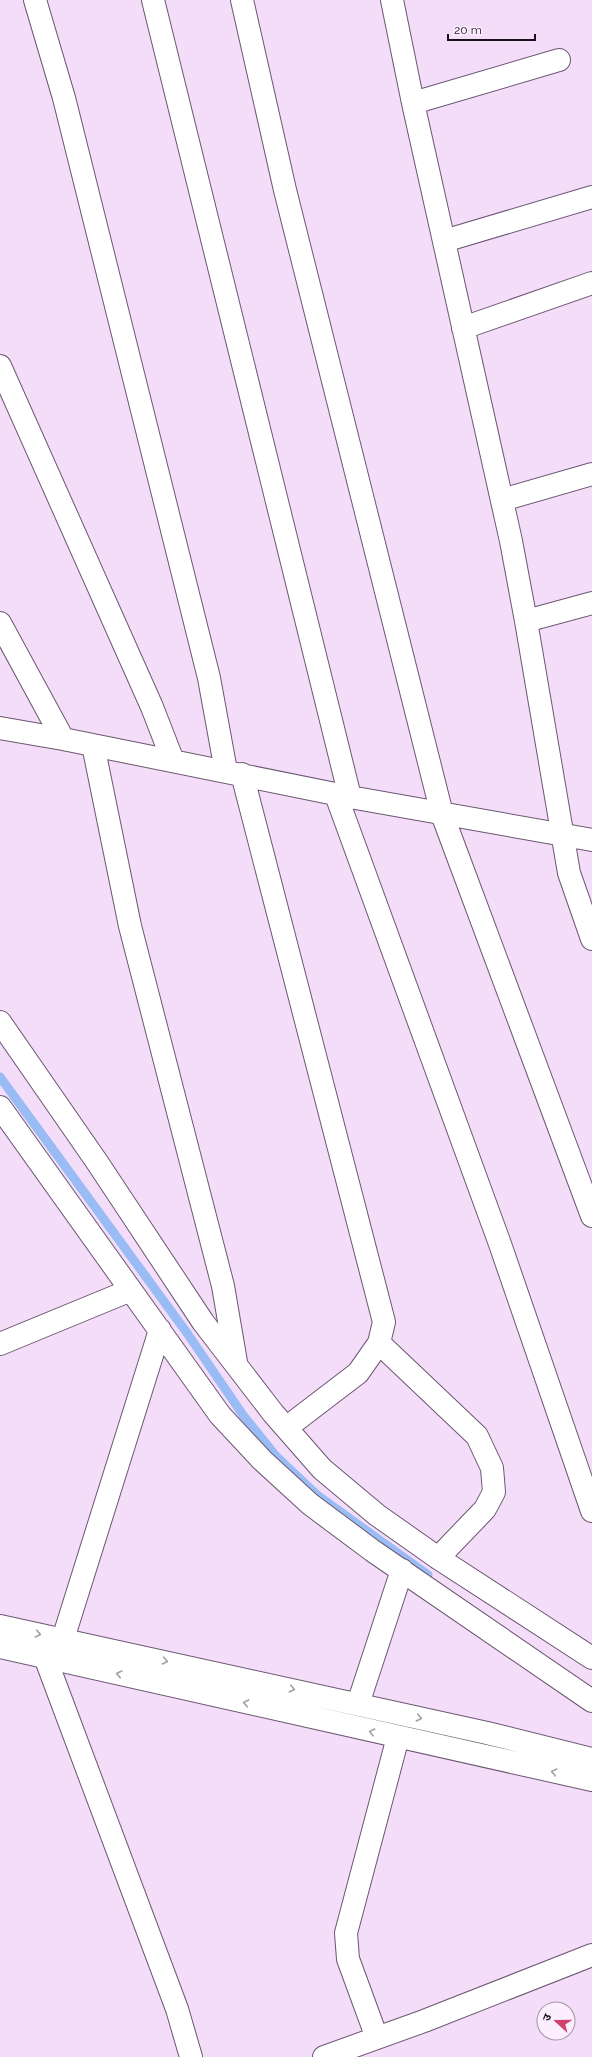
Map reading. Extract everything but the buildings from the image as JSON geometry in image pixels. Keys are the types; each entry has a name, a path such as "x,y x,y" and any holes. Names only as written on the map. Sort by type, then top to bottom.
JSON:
{"street":[{"path":"35,0 64,98 234,773 384,1322 379,1343 358,1373 286,1428"},
{"path":"153,0 343,796 592,1512"},
{"path":"242,0 285,190 442,814 592,1216"},
{"path":"392,0 413,103 502,500 526,621 563,836 568,874 592,939"},
{"path":"413,103 559,60"},
{"path":"444,241 592,197"},
{"path":"463,328 592,283"},
{"path":"0,366 149,700 173,761"},
{"path":"502,500 592,474"},
{"path":"526,621 592,604"},
{"path":"0,623 64,738"},
{"path":"0,728 64,738 343,796 592,840"},
{"path":"93,745 130,926 223,1286 236,1366"},
{"path":"0,1022 97,1162 203,1322 273,1413 322,1469 377,1515 438,1558 592,1658"},
{"path":"0,1107 220,1416 262,1460 310,1504 402,1570 592,1701"},
{"path":"1,1346 131,1290"},
{"path":"63,1639 160,1330"},
{"path":"379,1343 477,1436 492,1468 494,1492 485,1509 438,1558"},
{"path":"358,1704 402,1570"},
{"path":"0,1626 487,1733 592,1760"},
{"path":"0,1646 592,1780"},
{"path":"45,1657 177,2008 191,2057"},
{"path":"377,2038 348,1959 346,1933 398,1737"},
{"path":"324,2057 592,1955"}],"waterway":[{"path":"0,1077 187,1333 243,1415 276,1456 317,1495 428,1575"}]}
